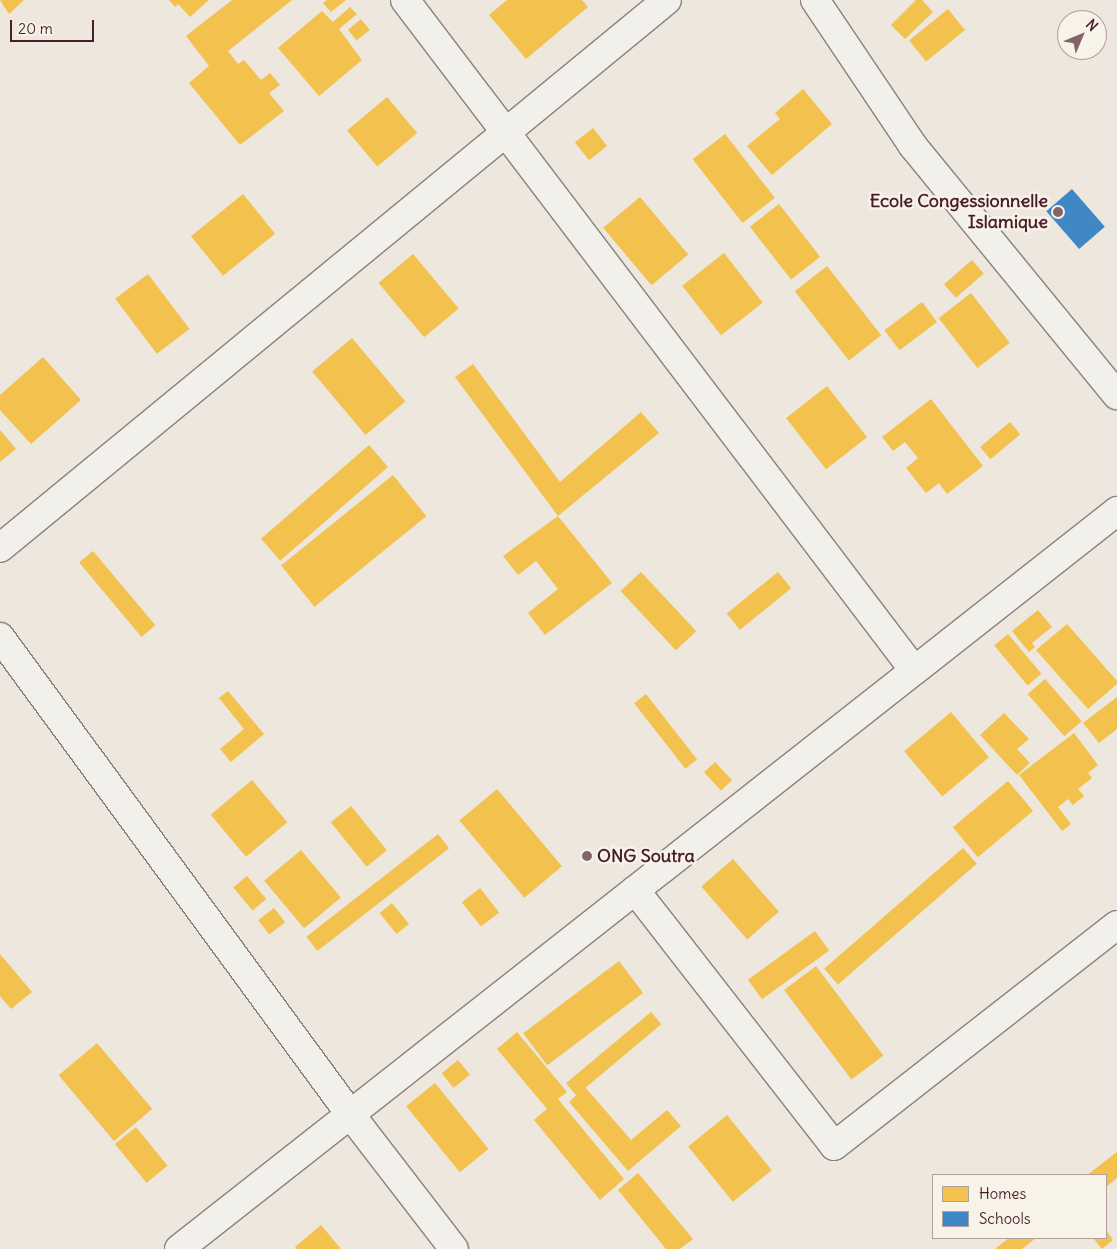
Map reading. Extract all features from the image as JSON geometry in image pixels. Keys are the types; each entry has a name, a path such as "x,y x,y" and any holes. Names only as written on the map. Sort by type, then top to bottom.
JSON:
{"street":[{"path":"405,0 914,670"},
{"path":"0,548 667,0"},
{"path":"816,0 913,146 1117,395"},
{"path":"178,1249 1117,511"},
{"path":"0,637 350,1114 454,1249"},
{"path":"635,890 834,1146 1117,925"}],"building: Homes":[{"path":"0,0 24,0 9,14"},
{"path":"169,0 209,0 190,17 178,4 175,7"},
{"path":"232,0 292,0 228,51 238,64 244,60 261,80 270,73 280,85 269,93 284,111 240,145 189,83 209,66 186,36"},
{"path":"327,0 346,0 331,12 323,3"},
{"path":"507,0 582,0 588,7 526,59 489,15"},
{"path":"916,0 922,0 933,12 905,39 891,25"},
{"path":"350,7 357,14 339,29 362,60 319,96 278,48 322,11 333,22"},
{"path":"948,9 965,30 926,61 909,40"},
{"path":"361,19 370,30 357,41 348,30"},
{"path":"803,89 832,124 772,175 747,146 780,119 775,113"},
{"path":"387,97 417,133 377,166 347,130"},
{"path":"593,128 607,146 589,160 575,142"},
{"path":"725,134 775,198 743,223 693,159"},
{"path":"243,194 275,234 223,276 191,236"},
{"path":"640,197 688,254 651,285 603,228"},
{"path":"779,204 820,257 791,280 750,227"},
{"path":"724,253 763,303 721,335 682,286"},
{"path":"413,254 459,308 424,337 379,283"},
{"path":"972,260 984,274 956,298 944,284"},
{"path":"827,266 881,335 849,361 795,291"},
{"path":"148,274 190,329 157,354 115,299"},
{"path":"971,293 1010,343 977,368 939,318"},
{"path":"922,302 937,322 900,350 884,330"},
{"path":"352,338 405,402 366,435 312,371"},
{"path":"43,357 81,400 31,444 0,410 0,395"},
{"path":"473,364 560,482 641,412 659,433 558,516 455,377"},
{"path":"827,386 867,437 826,469 786,418"},
{"path":"931,399 983,466 947,494 939,483 926,493 906,468 918,458 905,442 893,451 882,437"},
{"path":"1010,422 1020,434 990,459 980,447"},
{"path":"0,430 16,449 0,462"},
{"path":"369,445 388,467 280,561 261,539"},
{"path":"393,475 426,516 314,607 281,566"},
{"path":"558,516 612,583 545,635 528,613 558,589 536,561 518,575 503,556"},
{"path":"93,551 155,625 142,637 79,563"},
{"path":"641,572 696,631 676,650 621,591"},
{"path":"778,572 791,588 740,630 727,614"},
{"path":"1038,610 1052,627 1032,643 1035,647 1029,652 1012,631"},
{"path":"1067,624 1117,681 1117,684 1088,709 1036,650"},
{"path":"1008,634 1041,674 1028,685 994,646"},
{"path":"1045,679 1082,721 1064,736 1028,694"},
{"path":"228,691 264,734 231,762 220,749 244,729 219,698"},
{"path":"646,694 697,759 685,769 634,703"},
{"path":"1117,697 1117,729 1099,743 1083,723"},
{"path":"951,712 989,757 942,796 904,751"},
{"path":"1004,713 1029,739 1017,749 1030,763 1017,775 980,735"},
{"path":"1074,733 1098,765 1088,773 1092,778 1078,789 1084,796 1073,805 1068,799 1058,807 1071,824 1062,831 1019,775"},
{"path":"715,762 732,780 721,791 704,772"},
{"path":"252,780 287,822 246,857 211,815"},
{"path":"1008,781 1033,811 978,857 953,827"},
{"path":"497,789 562,866 524,898 459,820"},
{"path":"351,806 387,850 367,867 331,822"},
{"path":"438,834 449,848 317,951 306,937"},
{"path":"963,848 977,864 838,985 824,969"},
{"path":"301,850 341,897 304,928 264,881"},
{"path":"733,859 779,912 747,939 701,887"},
{"path":"247,876 266,899 252,911 233,888"},
{"path":"480,888 499,912 481,927 462,902"},
{"path":"392,903 409,924 397,934 380,913"},
{"path":"274,908 285,922 269,934 258,920"},
{"path":"815,931 829,950 762,999 748,980"},
{"path":"0,954 32,992 11,1009 0,996"},
{"path":"619,961 643,993 547,1065 523,1033"},
{"path":"816,966 883,1055 851,1080 784,990"},
{"path":"651,1012 661,1024 576,1096 566,1083"},
{"path":"517,1032 567,1092 558,1099 624,1179 600,1200 534,1120 547,1109 497,1049"},
{"path":"97,1043 152,1109 114,1141 59,1075"},
{"path":"458,1060 470,1075 454,1088 442,1073"},
{"path":"435,1083 488,1149 460,1172 406,1106"},
{"path":"585,1087 631,1140 667,1110 681,1126 628,1171 569,1102"},
{"path":"727,1115 772,1170 733,1202 688,1146"},
{"path":"136,1127 167,1166 146,1183 115,1144"},
{"path":"1117,1152 1117,1178 1107,1186 1107,1174 1088,1174"},
{"path":"638,1173 693,1239 680,1249 666,1249 618,1190"},
{"path":"321,1225 341,1249 297,1249 295,1247"},
{"path":"1107,1231 1113,1240 1102,1249 1094,1239 1107,1239"},
{"path":"1008,1239 1035,1239 1022,1249 995,1249"}],"building: Schools":[{"path":"1072,189 1105,227 1079,249 1046,211"}],"place":[{"name":"Ecole Congessionnelle Islamique","path":"1058,212"},
{"name":"ONG Soutra","path":"587,856"}]}
